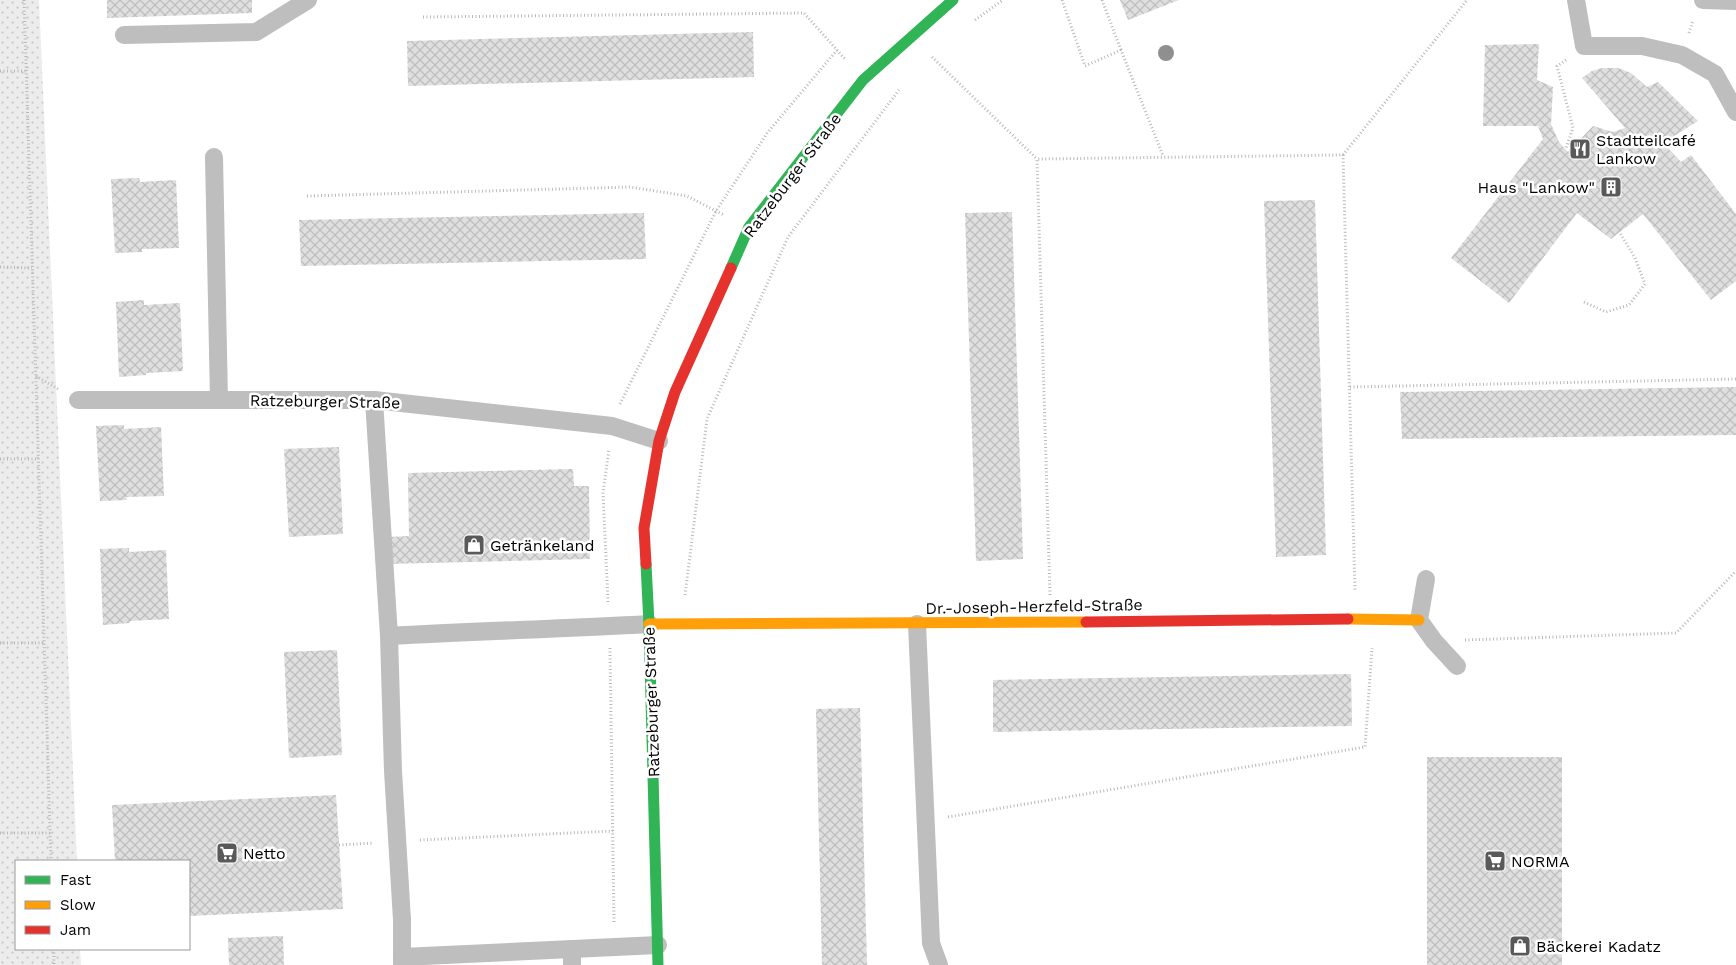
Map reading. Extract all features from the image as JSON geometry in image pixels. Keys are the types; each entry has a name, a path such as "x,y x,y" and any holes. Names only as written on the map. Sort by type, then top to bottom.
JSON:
{"street":[{"name":"Ratzeburger Straße","path":"658,965 649,624 644,528 658,441 675,392 749,228 863,80 954,0"},
{"name":"Dr.-Joseph-Herzfeld-Straße","path":"649,624 1419,620"}],"lane":[{"path":"124,35 256,32 308,0"},
{"path":"1576,0 1584,46 1642,46 1682,55 1715,74 1736,112"},
{"path":"1704,0 1736,1"},
{"path":"214,158 219,400"},
{"name":"Ratzeburger Straße","path":"78,400 374,400 612,426 658,441"},
{"path":"374,400 389,636 393,771 402,920 402,961 572,957 615,947 658,945"},
{"path":"1426,579 1419,620 1434,641 1457,666"},
{"path":"389,636 464,631 541,630 649,624"},
{"path":"918,624 931,943 939,965"}],"path":[{"path":"24,0 51,860"},
{"path":"974,22 1003,0"},
{"path":"1062,0 1084,66 1121,50"},
{"path":"1102,0 1162,156"},
{"path":"1356,619 1344,155 1467,0"},
{"path":"423,17 804,13 863,80"},
{"path":"1682,55 1693,18"},
{"path":"915,33 929,54 1037,159 1050,622"},
{"path":"1566,148 1573,128 1557,66 1584,46"},
{"path":"0,71 26,71"},
{"path":"686,623 685,591 707,419 788,237 901,87"},
{"path":"1037,159 1344,155"},
{"path":"307,196 630,187 687,196 749,228"},
{"path":"1584,302 1606,312 1629,305 1645,284 1634,258 1620,233"},
{"path":"0,268 32,268"},
{"path":"1350,387 1736,379"},
{"path":"612,426 603,493 610,626 615,947"},
{"path":"0,459 38,460"},
{"path":"1434,641 1676,633 1736,571"},
{"path":"925,820 1365,747 1374,620"},
{"path":"0,643 44,643"},
{"path":"339,845 613,831"},
{"path":"0,833 50,833"},
{"path":"54,950 54,965"}],"shaded area":[{"path":"0,0 39,0 77,860 15,860 15,950 80,950 81,965 0,965"}],"building":[{"path":"107,0 252,0 252,13 107,18"},
{"path":"1120,0 1179,0 1128,20"},
{"path":"753,32 754,77 408,86 407,41"},
{"name":"Haus \"Lankow\"","path":"1539,44 1537,80 1553,87 1551,124 1559,142 1568,152 1593,126 1613,132 1625,128 1582,78 1592,71 1602,68 1618,68 1631,73 1647,87 1658,82 1698,121 1663,143 1681,162 1691,155 1736,214 1736,281 1711,300 1643,214 1611,239 1577,213 1509,303 1451,258 1543,139 1538,126 1483,126 1485,45"},
{"path":"139,178 140,182 176,180 179,248 142,249 142,252 115,253 111,179"},
{"path":"1315,200 1326,555 1276,557 1264,201"},
{"path":"1012,212 1023,559 976,561 965,213"},
{"path":"644,213 646,259 301,266 299,220"},
{"path":"144,300 144,305 180,303 183,371 119,377 116,302"},
{"path":"1736,387 1736,435 1402,439 1400,392"},
{"path":"124,425 124,429 161,427 164,496 126,497 127,500 100,501 96,426"},
{"path":"339,447 343,534 289,537 284,449"},
{"path":"573,469 574,486 589,486 590,559 388,564 388,537 409,536 408,473"},
{"path":"129,548 129,552 166,550 169,619 130,621 130,623 103,625 100,549"},
{"path":"337,650 342,755 289,758 284,652"},
{"path":"1351,674 1352,726 993,732 993,680"},
{"path":"860,708 867,965 822,965 816,709"},
{"name":"NORMA","path":"1427,757 1562,757 1562,965 1427,965"},
{"name":"Netto","path":"336,795 343,909 190,916 190,860 115,860 112,805"},
{"path":"283,936 284,965 229,965 228,938"}],"traffic: fast":[{"path":"731,268 749,227 863,80 953,0"},
{"path":"646,564 658,965"}],"traffic: slow":[{"path":"1348,619 1419,620"},
{"path":"649,624 1086,622"}],"traffic: jam":[{"path":"646,564 644,528 659,441 675,392 731,268"},
{"path":"1086,622 1348,619"}],"place":[{"name":"Stadtteilcafé Lankow","path":"1580,149"},
{"name":"Haus \"Lankow\"","path":"1611,187"},
{"name":"Getränkeland","path":"474,545"},
{"name":"Netto","path":"227,853"},
{"name":"NORMA","path":"1495,861"},
{"name":"Bäckerei Kadatz","path":"1520,946"}]}
